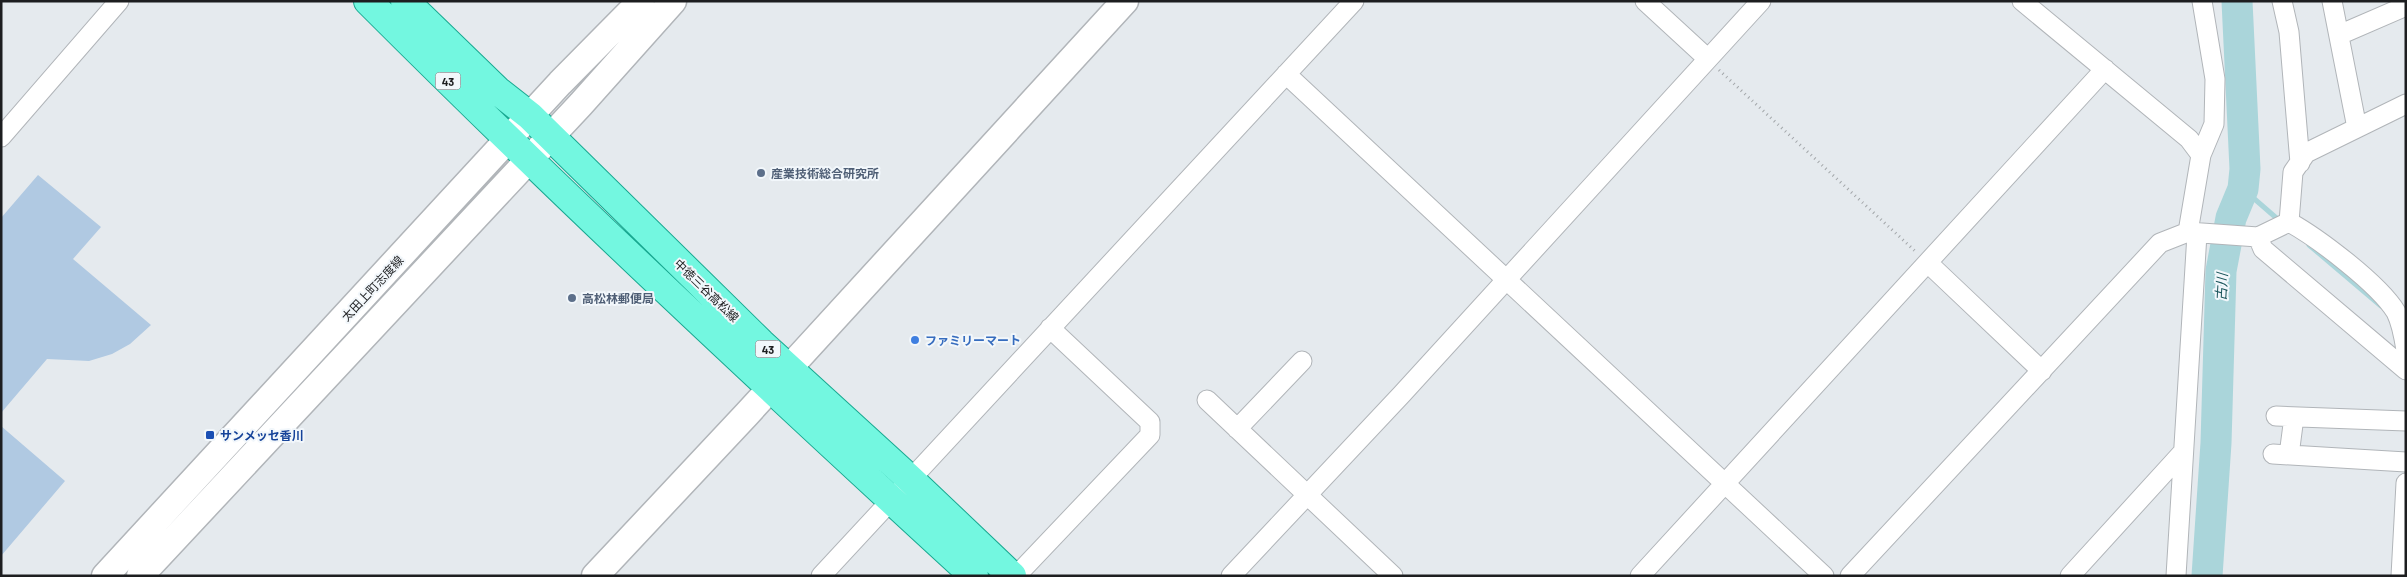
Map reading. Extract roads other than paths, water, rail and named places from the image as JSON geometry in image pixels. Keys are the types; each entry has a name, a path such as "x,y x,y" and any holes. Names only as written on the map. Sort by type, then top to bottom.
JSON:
{"main road":[{"name":"中徳三谷高松線","path":"368,1 529,159 780,378 910,479 1012,576"},
{"name":"中徳三谷高松線","path":"405,1 498,91 530,116 780,378 891,499 974,576"},
{"name":"太田上町志度線","path":"105,576 530,116 641,1"},
{"path":"140,576 550,137 673,1"},
{"path":"595,576 780,378 1125,1"}],"street":[{"path":"1,137 119,1"},
{"path":"821,576 1354,1"},
{"path":"1645,1 1708,59"},
{"path":"1231,576 1307,496 1761,1"},
{"path":"2022,1 2189,139 2201,154"},
{"path":"2176,576 2192,233 2201,154 2214,124 2215,80 2202,1"},
{"path":"2282,1 2289,32 2300,162"},
{"path":"2332,1 2357,128"},
{"path":"2339,35 2406,6"},
{"path":"1640,576 2105,69"},
{"path":"1286,74 1824,576"},
{"path":"2289,222 2293,172 2306,153 2406,104"},
{"path":"1850,576 2160,243 2192,233 2259,236 2289,222"},
{"path":"2289,222 2309,233 2377,291 2400,314 2405,344"},
{"path":"2259,236 2263,249 2406,370"},
{"path":"1928,263 2042,371"},
{"path":"1016,576 1150,435 1150,422 1050,328"},
{"path":"1237,429 1302,361"},
{"path":"1207,400 1393,576"},
{"path":"2406,421 2285,416 2281,455 2406,462"},
{"path":"2070,576 2183,452"},
{"path":"2401,576 2406,483"}],"waterway":[{"name":"古川","path":"2207,576 2216,443 2221,271 2231,218 2243,189 2245,169 2237,1"},
{"path":"2243,189 2281,222"},
{"path":"2309,245 2381,306"}],"place":[{"name":"産業技術総合研究所","path":"761,173"},
{"name":"高松林郵便局","path":"572,298"},
{"name":"ファミリーマート","path":"915,340"},
{"name":"サンメッセ香川","path":"210,435"}]}
